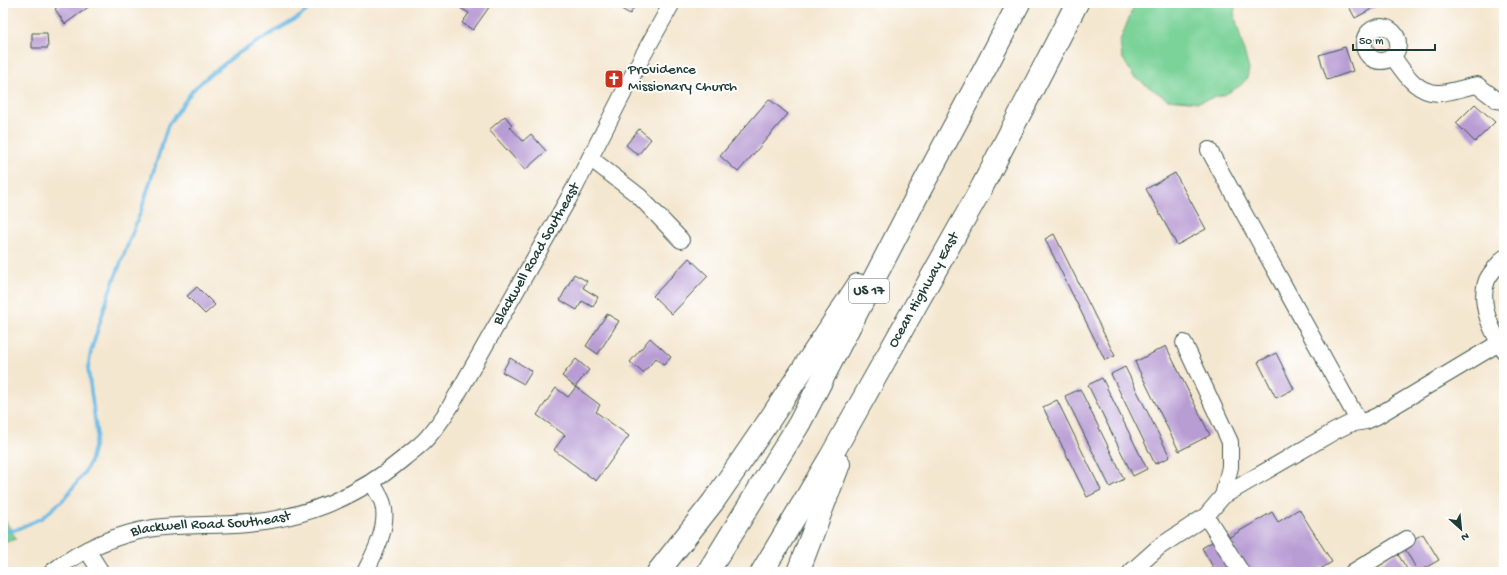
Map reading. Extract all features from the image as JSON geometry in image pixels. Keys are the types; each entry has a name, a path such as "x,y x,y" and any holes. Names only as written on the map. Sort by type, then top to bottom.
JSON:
{"highway":[{"name":"US 17","path":"708,572 799,424 1019,3"},
{"name":"Ocean Highway East","path":"762,572 830,458 982,187 1077,3"},
{"path":"658,572 713,502 761,432 919,192"},
{"path":"798,572 839,465 907,322"}],"street":[{"name":"Blackwell Road Southeast","path":"52,572 87,550 111,539 154,528 248,523 281,519 308,512 334,502 372,482 421,443 439,423 450,407 574,189 642,57 672,3"},
{"path":"1393,57 1407,77 1423,91 1440,93 1477,85 1497,100 1504,102"},
{"path":"1209,150 1360,422"},
{"path":"590,158 639,196 681,240"},
{"path":"1131,572 1159,547 1206,516 1223,496 1335,431 1349,424 1377,416 1502,347 1490,327 1484,294 1487,280 1504,258"},
{"path":"1184,343 1230,442 1230,467 1223,496"},
{"path":"365,572 371,561 381,533 384,516 383,504 372,482"},
{"path":"1206,516 1241,572"},
{"path":"1353,572 1407,538"},
{"path":"87,550 101,572"}],"green space":[{"path":"1135,3 1236,3 1234,13 1249,70 1247,78 1240,86 1224,95 1198,102 1167,99 1134,77 1122,57 1120,41"},
{"path":"3,516 16,539 3,543"}],"building":[{"path":"63,3 94,3 65,24 55,9"},
{"path":"463,3 471,7 474,3 492,3 473,30 462,23 469,13 460,8"},
{"path":"611,3 637,3 630,14"},
{"path":"1347,3 1383,3 1355,18"},
{"path":"32,33 47,33 48,48 32,48"},
{"path":"1345,47 1353,71 1327,80 1319,55"},
{"path":"1504,57 1504,82 1501,81"},
{"path":"769,99 788,114 738,172 720,156"},
{"path":"1475,104 1495,122 1475,142 1456,123"},
{"path":"505,116 512,125 510,127 523,141 531,134 546,151 525,170 489,130"},
{"path":"639,129 651,139 638,155 626,145"},
{"path":"1175,173 1206,229 1177,245 1146,189"},
{"path":"1054,234 1115,356 1105,360 1045,239"},
{"path":"689,258 708,276 672,314 653,296"},
{"path":"574,274 587,281 583,288 598,297 593,307 582,301 577,310 560,300"},
{"path":"197,287 215,305 205,314 187,296"},
{"path":"607,314 619,321 598,354 586,346"},
{"path":"650,338 671,357 664,365 656,358 643,373 630,362"},
{"path":"1166,346 1210,435 1179,451 1135,362"},
{"path":"1276,353 1294,389 1276,398 1258,362"},
{"path":"510,358 532,371 524,384 502,372"},
{"path":"576,359 589,370 575,387 562,376"},
{"path":"1125,367 1170,457 1155,464 1111,374"},
{"path":"1102,378 1147,469 1133,476 1088,385"},
{"path":"576,387 600,405 596,412 629,436 596,481 554,450 565,435 537,415 556,388 568,397"},
{"path":"1080,389 1124,479 1110,487 1065,396"},
{"path":"1057,400 1101,490 1087,497 1043,407"},
{"path":"1299,509 1332,562 1315,572 1249,572 1228,538 1272,512 1278,522"},
{"path":"1423,534 1439,560 1418,572 1403,545"},
{"path":"1215,540 1234,572 1216,572 1202,548"},
{"path":"1397,553 1409,572 1367,572"}],"waterway":[{"path":"3,532 15,530 42,518 65,498 84,473 90,462 97,435 88,369 91,351 110,290 141,211 168,125 192,91 206,78 237,54 299,17 316,3"}],"place":[{"name":"Providence Missionary Church","path":"614,79"}]}
